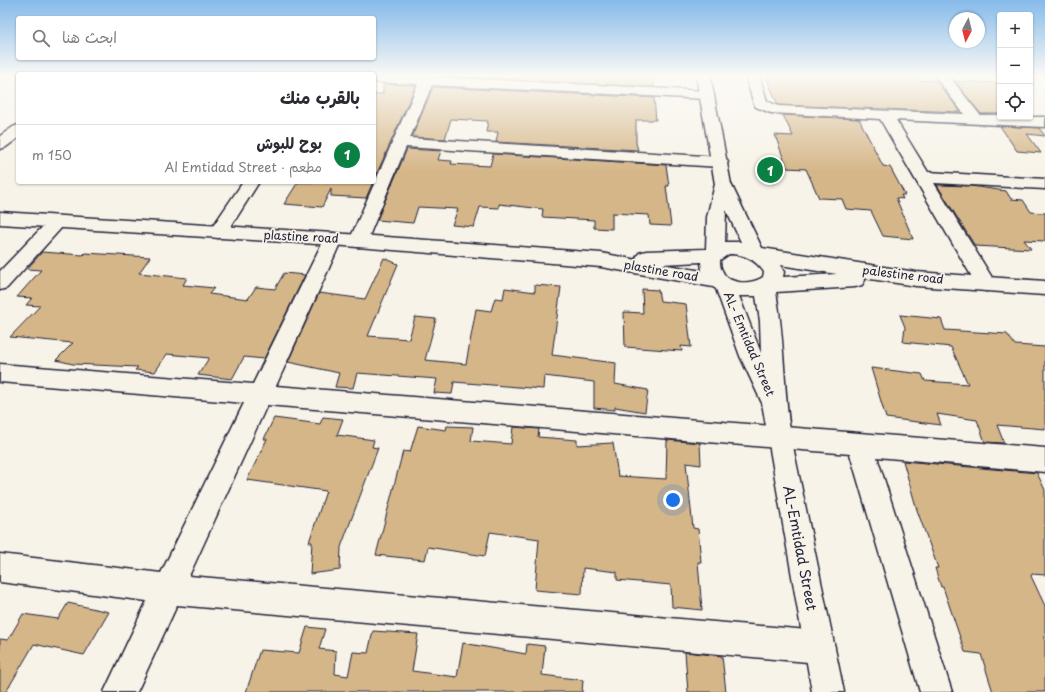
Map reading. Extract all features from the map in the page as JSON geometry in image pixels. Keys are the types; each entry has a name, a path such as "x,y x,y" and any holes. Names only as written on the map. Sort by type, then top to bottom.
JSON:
{"street":[{"path":"358,240 416,107"},
{"path":"709,107 723,184 758,254 771,265 773,270 772,281 767,286"},
{"path":"767,107 776,110 886,116 1045,122"},
{"path":"966,107 976,120"},
{"path":"886,116 986,284"},
{"path":"0,144 16,132"},
{"path":"401,142 720,162"},
{"path":"922,177 1045,184"},
{"path":"218,232 249,184"},
{"path":"723,184 716,217 714,254 710,265 711,271 722,282 745,290 767,286 832,280 916,279"},
{"name":"plastine road","path":"0,218 358,240 601,260 722,282"},
{"path":"0,283 57,222"},
{"path":"120,692 333,239"},
{"path":"714,254 720,250 733,248 758,254"},
{"name":"plastine road","path":"601,260 714,254"},
{"name":"palestine road","path":"758,254 916,279 1045,288"},
{"name":"AL- Emtidad Street","path":"722,282 751,356 774,404"},
{"path":"767,286 771,321 774,404"},
{"path":"0,373 1045,460"},
{"name":"AL-Emtidad Street","path":"774,404 828,692"},
{"path":"860,444 936,692"},
{"path":"0,568 168,589 819,647"}],"building":[{"path":"376,107 406,107 376,175"},
{"path":"424,107 655,107 656,120 636,120 636,143 638,150 496,142 498,132 486,132 488,121 451,119 445,139 412,137"},
{"path":"838,107 957,107 961,112"},
{"path":"976,107 997,107 997,114 981,114"},
{"path":"783,115 859,119 883,166 890,167 905,195 901,195 903,199 896,198 913,239 883,236 871,211 846,209 842,199 819,198 806,169 787,168 775,135 793,136"},
{"path":"1000,126 1039,128 1045,136 1027,134 1041,153 1017,151"},
{"path":"407,149 441,151 438,160 452,161 451,164 490,166 493,154 666,165 669,186 666,186 671,226 650,225 649,215 612,213 612,229 594,228 594,220 542,217 543,209 499,204 499,208 480,207 474,227 452,225 458,209 418,207 413,223 377,220"},
{"path":"297,184 372,184 366,198 331,196 331,189 322,207 284,204"},
{"path":"937,185 971,186 1006,191 1011,199 1023,200 1031,212 1045,213 1045,241 1024,240 1031,249 975,246"},
{"path":"42,252 150,257 139,273 187,278 183,285 214,288 209,294 248,299 256,287 275,289 284,273 305,275 264,359 244,357 232,379 198,375 209,358 167,354 155,372 135,370 138,367 73,364 56,360 73,343 10,337 40,306 26,305 32,298 17,297 41,270 27,269"},
{"path":"384,258 398,264 368,336 409,339 415,317 436,319 425,360 466,364 476,309 491,311 495,298 503,299 505,288 535,292 535,285 561,287 552,355 616,363 615,384 648,390 645,412 615,407 615,410 594,408 594,382 544,376 543,389 454,382 452,394 434,393 437,379 357,373 353,388 335,387 339,373 288,362 319,293 365,299"},
{"path":"642,289 658,290 660,301 686,304 691,347 681,346 682,351 625,347 624,312 643,313"},
{"path":"900,315 941,319 945,330 1007,334 1015,345 1045,347 1045,429 997,425 1004,443 985,442 977,420 937,414 941,425 886,418 871,368 922,374 925,381 968,384 951,347 903,342 905,327"},
{"path":"323,417 343,419 337,435 374,440 372,447 378,448 341,547 340,570 310,574 312,542 309,542 326,491 247,480 267,439 264,439 274,418 320,424"},
{"path":"418,426 446,430 447,426 473,427 471,441 511,444 513,427 539,429 538,437 577,440 577,445 613,443 618,476 666,479 667,440 700,443 701,465 686,463 693,528 698,529 701,562 698,562 702,610 672,607 671,585 617,580 617,572 583,568 582,594 535,590 539,539 490,532 485,556 428,547 425,560 376,555 403,451 410,452"},
{"path":"903,461 1037,473 1045,490 1045,575 1032,574 1031,576 1045,606 1045,692 993,692 981,654 965,652 943,587 941,587 935,568 938,568 917,510"},
{"path":"68,603 109,612 84,655 34,644 6,692 0,692 0,639 8,640 23,614 58,619"},
{"path":"307,627 325,629 319,649 336,651 335,674 348,676 353,652 368,653 373,631 418,634 412,671 457,677 463,643 526,654 527,644 545,646 542,675 583,680 582,692 246,692 260,650 299,653"},
{"path":"685,652 722,656 726,692 688,692"}],"place":[{"name":"بوح للبوش","path":"770,170"}]}
